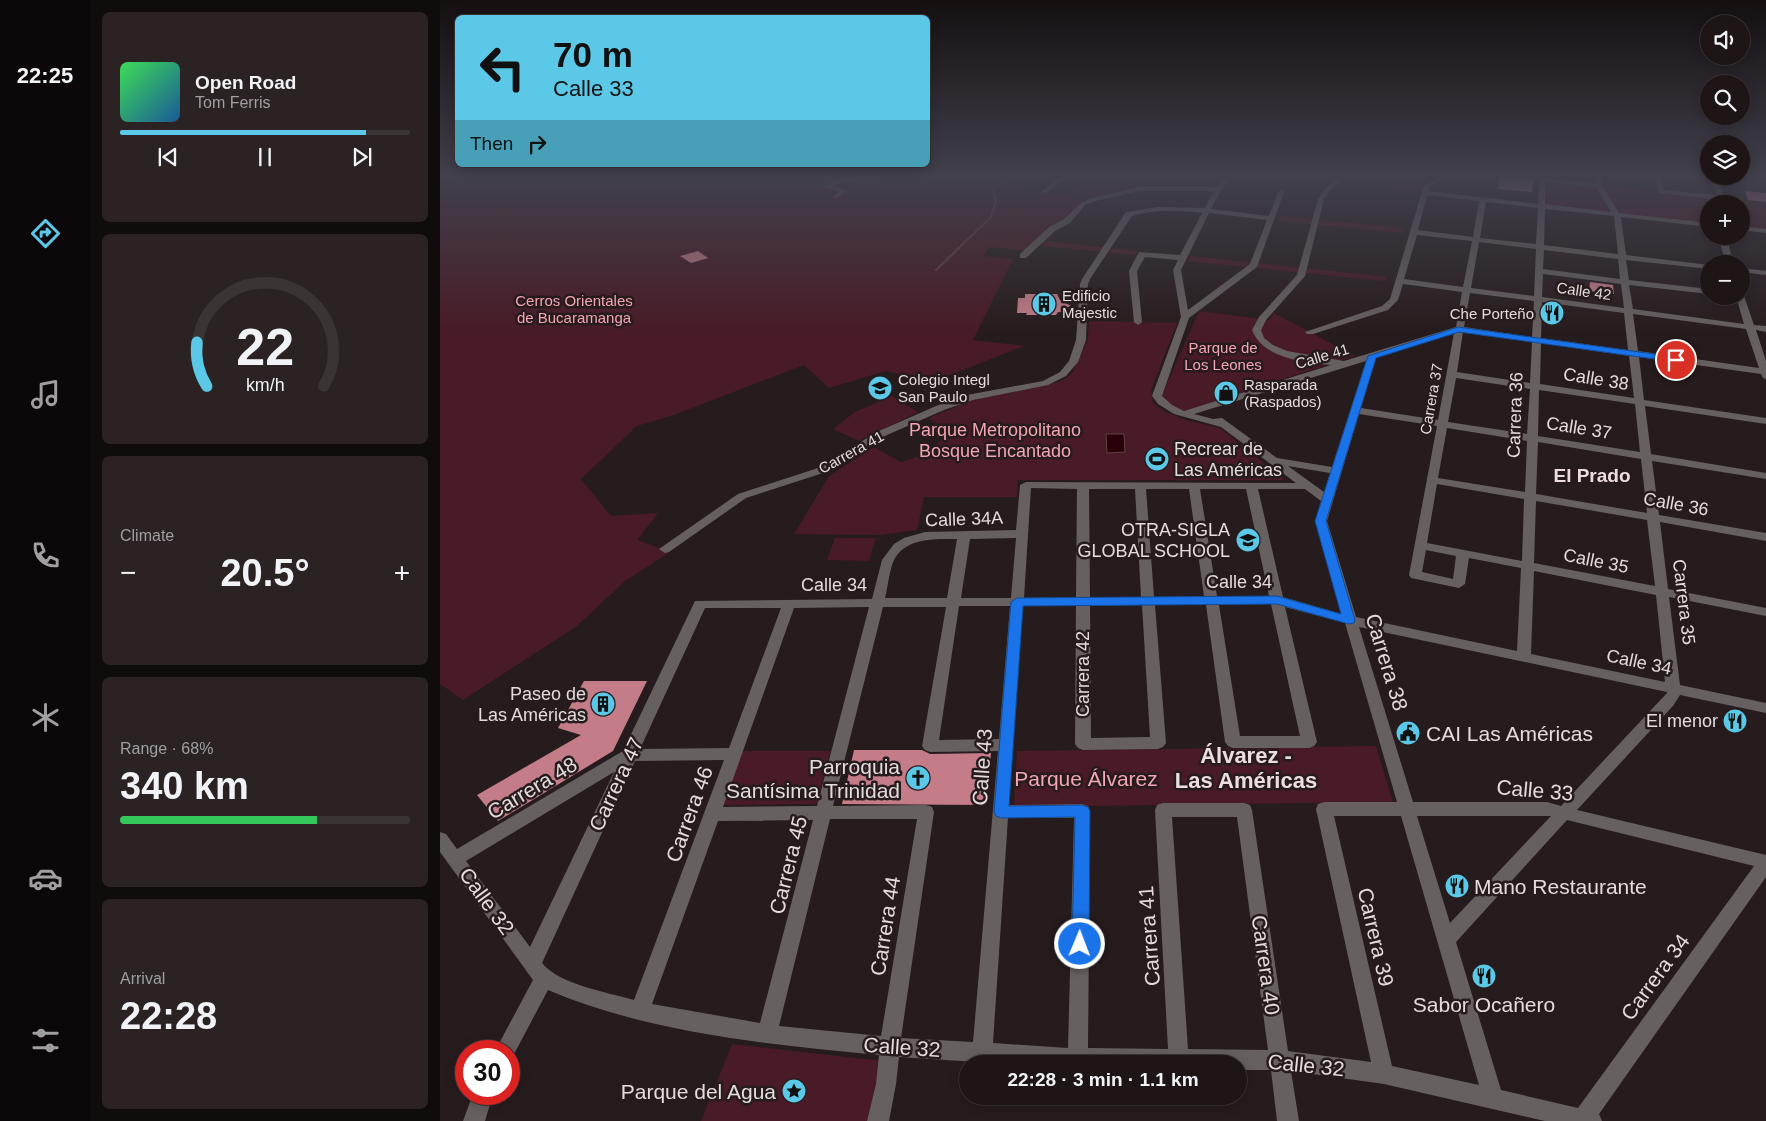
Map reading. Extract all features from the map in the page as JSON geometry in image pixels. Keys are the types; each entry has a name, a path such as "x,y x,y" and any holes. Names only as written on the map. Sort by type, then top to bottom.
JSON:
{"street":[{"path":"1023,256 1053,227"},
{"name":"Carrera 41","path":"665,549 742,496 819,472 884,434 958,401 987,393 1045,383 1063,374 1073,362 1081,340 1084,284 1120,227"},
{"path":"1198,227 1177,274 1185,316 1157,396 1165,405 1183,414 1225,425"},
{"path":"1185,316 1254,265 1268,227"},
{"path":"1314,227 1300,279 1262,319 1256,331 1264,342 1281,352 1314,361 1348,363"},
{"path":"1310,332 1385,308 1394,300 1414,227"},
{"name":"Carrera 37","path":"1463,553 1459,584 1415,575 1477,227"},
{"name":"Carrera 36","path":"1524,656 1540,227"},
{"name":"Carrera 35","path":"1619,227 1627,311 1674,688"},
{"path":"1750,229 1766,231"},
{"path":"1413,232 1700,266"},
{"path":"1138,322 1133,271 1142,254 1183,258"},
{"path":"1538,271 1700,291"},
{"path":"1750,271 1766,273"},
{"name":"Calle 42","path":"1399,281 1766,329"},
{"path":"1743,305 1765,373"},
{"name":"Calle 41","path":"1183,414 1458,329 1765,373"},
{"name":"Carrera 38","path":"1372,356 1321,521 1349,620 1447,938 1493,1098"},
{"name":"Calle 38","path":"1450,374 1766,421"},
{"path":"1202,408 1327,500"},
{"name":"Calle 37","path":"1356,410 1766,476"},
{"path":"1273,460 1336,471"},
{"name":"Calle 36","path":"1432,480 1766,537"},
{"name":"Calle 43","path":"982,1052 1026,484 1083,485"},
{"path":"1083,485 1307,486"},
{"name":"Carrera 42","path":"1083,485 1082,744 1158,743 1148,601"},
{"path":"1140,485 1148,601"},
{"path":"1194,485 1233,742 1309,742 1250,485"},
{"name":"Calle 34A","path":"908,541 925,536 1022,534"},
{"path":"964,536 930,746 1006,745"},
{"name":"Carrera 45","path":"767,1034 888,560 892,553 908,541"},
{"name":"Calle 35","path":"1420,545 1766,612"},
{"name":"Calle 34","path":"700,604 1277,600 1349,620 1766,708"},
{"name":"Carrera 47","path":"510,1040 630,755 700,604"},
{"name":"Carrera 46","path":"640,1011 789,604"},
{"path":"1447,938 1668,702 1674,688"},
{"path":"630,755 734,754"},
{"name":"Carrera 48","path":"456,858 630,755"},
{"name":"Calle 33","path":"1324,809 1539,809 1564,813 1766,863"},
{"name":"Carrera 39","path":"1324,809 1384,1074"},
{"name":"Carrera 41","path":"1179,1055 1163,810 1244,810"},
{"name":"Carrera 40","path":"1244,810 1288,1121"},
{"path":"1001,812 1082,811 1078,1055"},
{"name":"Carrera 44","path":"823,813 926,812 894,1015 887,1078 878,1121"},
{"path":"712,814 823,813"},
{"name":"Calle 32","path":"440,839 456,858 538,972 584,994 640,1011 767,1034 890,1047 1030,1055"},
{"name":"Carrera 34","path":"1587,1120 1766,863"},
{"name":"Calle 32","path":"1247,1060 1280,1060 1329,1065 1384,1074 1587,1120"},
{"path":"474,1121 480,1105"}],"green space":[{"name":"Cerros Orientales de Bucaramanga","path":"440,227 1049,227 1026,251 990,247 983,256 1013,259 973,340 1024,346 933,382 886,371 829,388 804,365 671,416 637,426 581,479 611,516 658,513 637,540 670,552 625,581 577,626 463,700 440,684"},
{"path":"1343,227 1404,228 1402,233"},
{"path":"1045,241 1138,251 1135,255 1041,246"},
{"path":"1190,256 1387,277 1385,281 1187,261"},
{"name":"Parque de Los Leones","path":"1199,311 1269,320 1274,313 1355,356 1184,411 1168,404 1162,395"},
{"name":"Parque Metropolitano Bosque Encantado","path":"1089,321 1177,323 1151,390 1153,403 1164,411 1186,420 1220,428 1285,480 1018,480 1017,497 924,497 917,530 880,535 794,534 829,476 874,447 901,462 926,454 949,433 929,418 975,399 1058,382 1066,378 1072,373 1088,339"},
{"path":"892,396 918,412 859,441 833,429 855,412"},
{"path":"835,538 876,538 869,561 827,560"},
{"name":"Parque Álvarez","path":"1376,746 1393,802 1014,807 1017,751"},
{"path":"742,751 830,751 817,804 724,805"},
{"name":"Parque del Agua","path":"732,1044 882,1061 867,1121 701,1121"}],"shaded area":[{"path":"1106,434 1124,434 1125,452 1107,453"}],"building":[{"path":"698,251 708,258 691,263 680,256"},
{"path":"1590,282 1613,285 1614,294 1589,291"},
{"name":"Edificio Majestic","path":"1025,294 1057,294 1060,300 1071,306 1062,309 1062,312 1058,312 1056,315 1026,315 1027,313 1017,313 1018,298 1025,298"},
{"path":"584,681 647,681 613,751 498,821 477,795 581,735 558,728"},
{"name":"Parroquia Santísima Trinidad","path":"854,750 922,750 930,754 991,753 986,805 842,804"}],"waterway":[{"path":"936,270 980,227"}],"place":[{"name":"Edificio Majestic","path":"1044,304"},
{"name":"Che Porteño","path":"1552,313"},
{"name":"Colegio Integl San Paulo","path":"880,388"},
{"name":"Rasparada (Raspados)","path":"1226,393"},
{"name":"Recrear de Las Américas","path":"1157,459"},
{"name":"OTRA-SIGLA GLOBAL SCHOOL","path":"1248,540"},
{"name":"Paseo de Las Américas","path":"603,704"},
{"name":"El menor","path":"1735,721"},
{"name":"CAI Las Américas","path":"1408,733"},
{"name":"Parroquia Santísima Trinidad","path":"918,778"},
{"name":"Mano Restaurante","path":"1457,886"},
{"name":"Sabor Ocañero","path":"1484,976"},
{"name":"Parque del Agua","path":"794,1091"}],"district":[{"name":"El Prado","path":"1592,475"},
{"name":"Álvarez - Las Américas","path":"1246,768"}],"route":[{"path":"1080,944 1082,811 1001,812 1017,602 1277,600 1349,620 1321,517 1372,356 1458,329 1676,360"}]}
